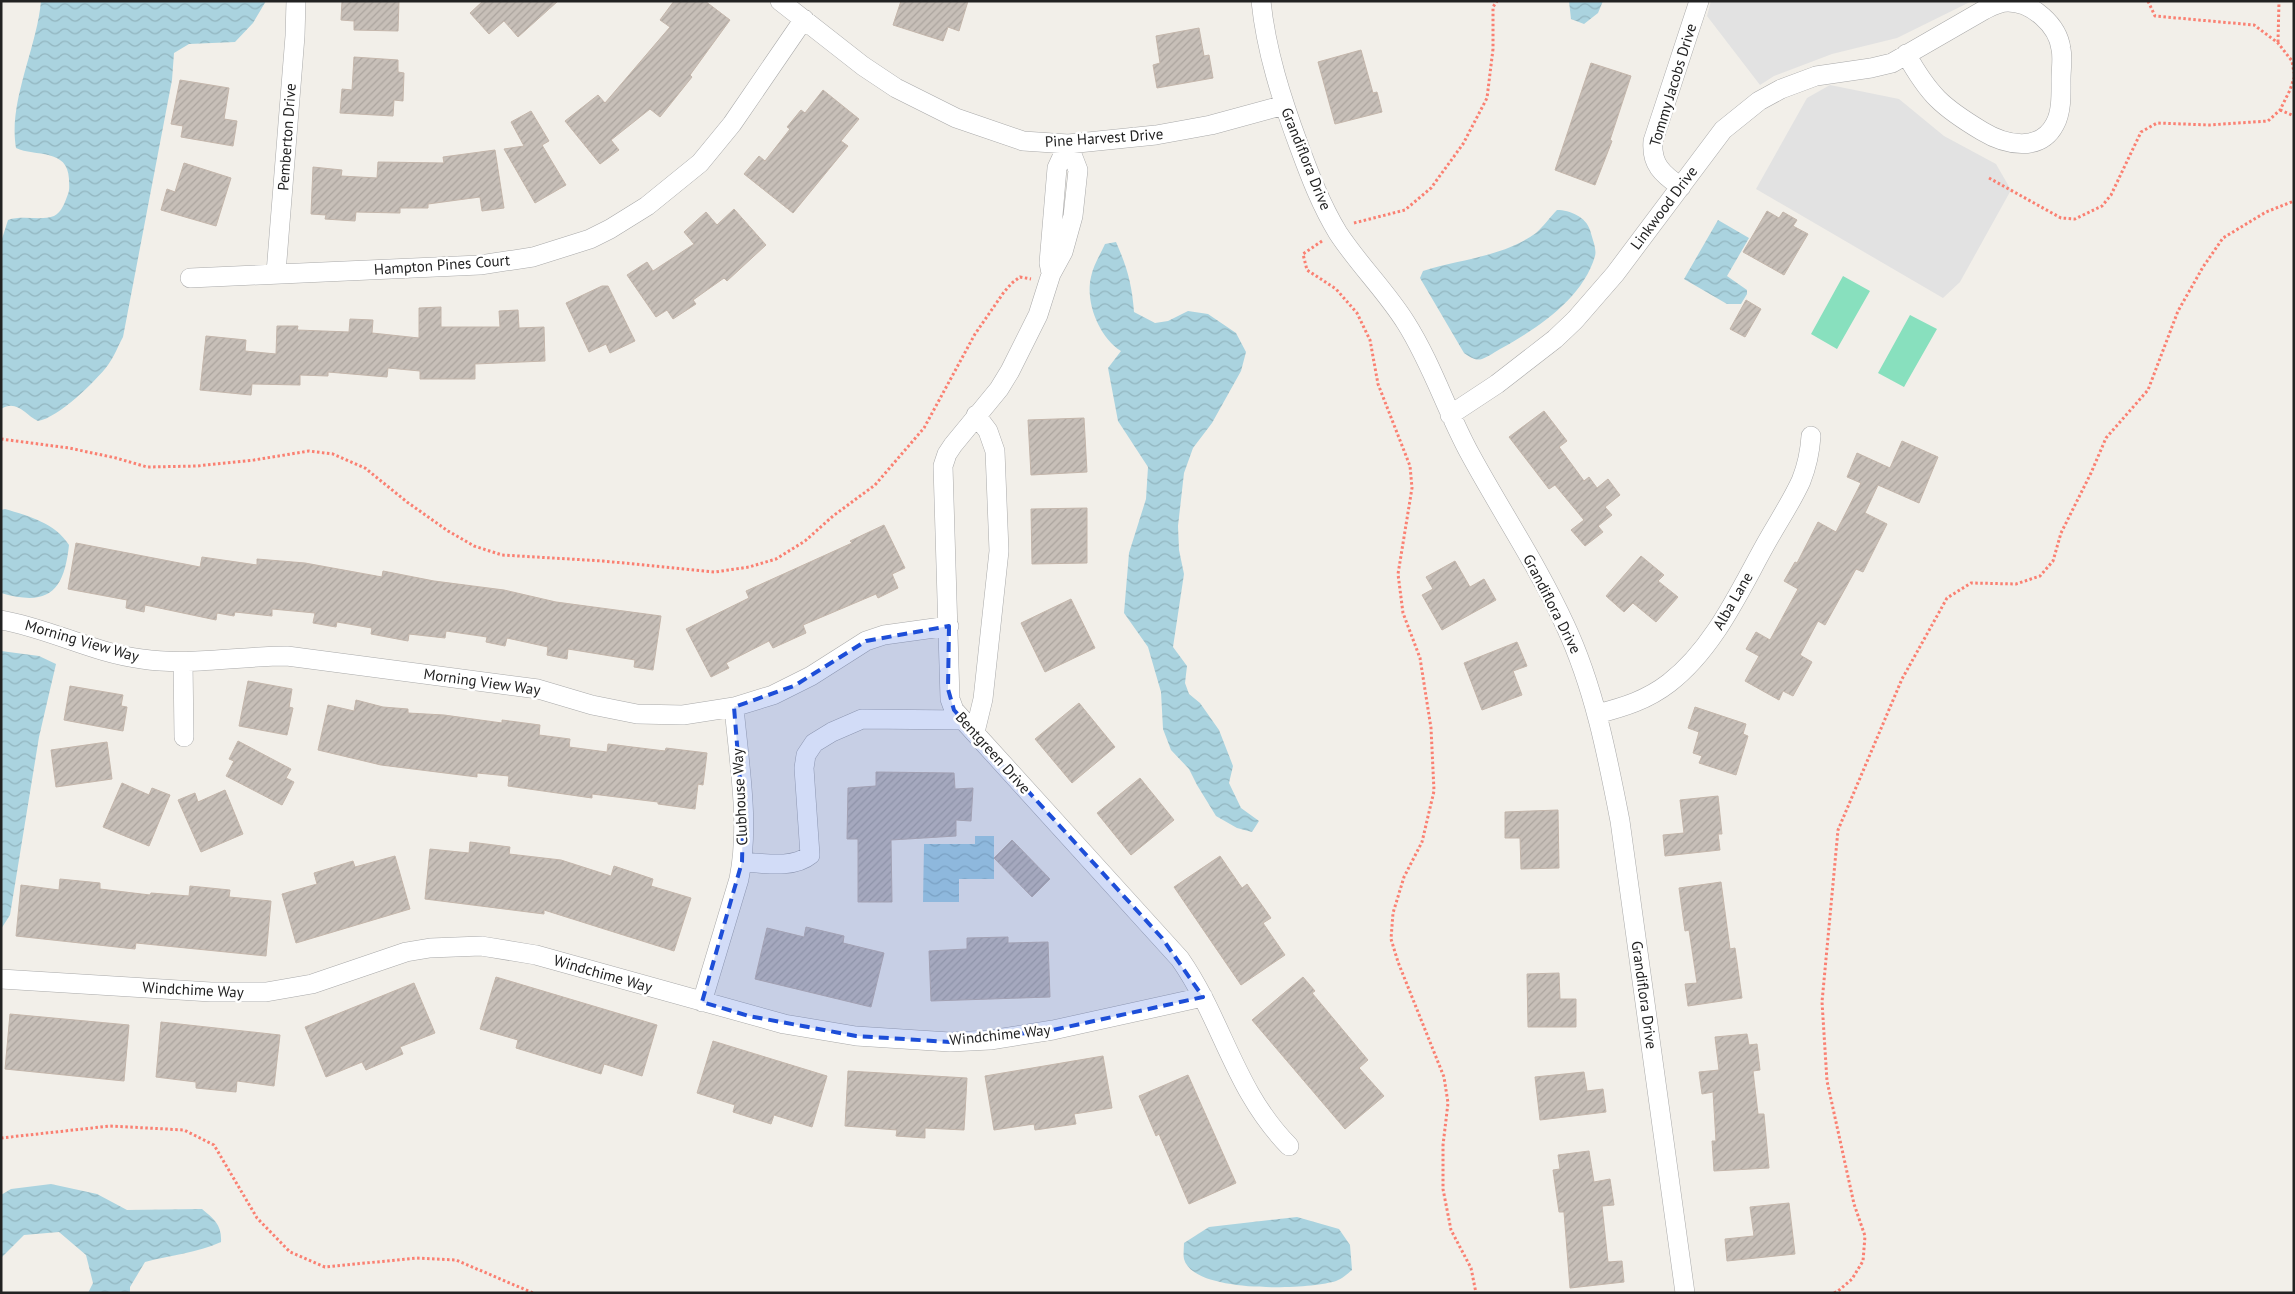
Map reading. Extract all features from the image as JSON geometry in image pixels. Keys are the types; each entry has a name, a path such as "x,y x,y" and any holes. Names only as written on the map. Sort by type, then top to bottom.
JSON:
{"street":[{"name":"Pemberton Drive","path":"276,273 295,36 296,1"},
{"name":"Pine Harvest Drive","path":"780,1 880,78 932,107 988,130 1023,141 1068,144 1180,131 1284,105"},
{"name":"Grandiflora Drive","path":"1261,1 1263,22 1284,105 1317,195 1360,265 1406,323 1422,351 1450,415 1490,490 1553,599 1579,657 1597,714 1620,821 1685,1293"},
{"name":"Tommy Jacobs Drive","path":"1681,187 1662,173 1655,164 1652,152 1653,141 1699,1"},
{"name":"Linkwood Drive","path":"1450,415 1497,384 1555,339 1575,320 1615,274 1724,130 1759,101 1781,89 1816,76 1892,63 1906,54 1999,3 2010,2 2019,4 2047,20 2057,34 2061,48 2061,95 2055,124 2047,134 2035,142 2023,144 2008,143 1991,136 1943,105 1928,91 1906,54"},
{"name":"Hampton Pines Court","path":"190,278 507,262 560,250 610,229 666,192 700,163 732,124 804,20"},
{"name":"Bentgreen Drive","path":"1068,144 1057,168 1049,263 1050,279 1038,315 1019,355 999,388 952,445 943,466 949,626 948,689 954,710 1180,959 1203,997 1223,1044 1249,1095 1262,1116 1289,1146"},
{"path":"742,862 779,864 804,861 810,855 804,768 806,755 814,743 832,732 862,719 969,726 984,699 999,551 995,451 988,431 976,415"},
{"name":"Alba Lane","path":"1597,714 1630,705 1651,696 1670,682 1699,654 1726,615 1801,481 1810,452 1811,436"},
{"name":"Morning View Way","path":"1,620 38,628 120,656 183,662 259,656 295,657 538,689 592,705 638,714 683,715 734,707 773,695 794,686 866,641 884,636 949,626"},
{"path":"183,662 184,737"},
{"name":"Clubhouse Way","path":"702,1002 739,879 742,862 743,818 734,707"},
{"name":"Windchime Way","path":"1,979 211,992 266,992 312,984 406,952 452,946 481,946 536,955 749,1016 824,1032 888,1040 950,1042 998,1039 1053,1030 1203,997"}],"path":[{"path":"1476,1293 1471,1268 1451,1230 1443,1189 1443,1145 1448,1103 1444,1077 1398,962 1391,939 1393,913 1404,878 1422,842 1434,791 1431,728 1420,658 1403,613 1398,574 1412,488 1410,466 1378,384 1370,340 1356,313 1336,289 1306,270 1303,254 1337,230 1364,219 1405,210 1431,188 1463,144 1487,98 1493,49 1493,7 1496,1"},
{"path":"2148,1 2155,16 2254,25 2278,43 2292,60 2294,73"},
{"path":"2278,43 2279,1"},
{"path":"1989,178 2061,218 2075,219 2102,206 2111,196 2141,132 2147,127 2157,123 2209,125 2268,121 2280,110 2294,78"},
{"path":"2280,110 2294,116"},
{"path":"1834,1293 1852,1279 1863,1262 1865,1236 1854,1204 1827,1081 1822,1002 1832,890 1838,830 1890,706 1902,679 1947,598 1971,583 2016,584 2040,576 2053,561 2061,533 2106,438 2148,390 2178,312 2203,267 2224,238 2266,212 2294,201"},
{"path":"1,439 69,448 147,467 226,463 309,451 334,454 366,468 407,502 448,531 474,546 493,552 716,572 749,567 776,559 805,541 833,516 875,485 924,428 976,334 1012,282 1020,277 1050,279"},
{"path":"1,1138 110,1126 184,1130 214,1145 257,1218 290,1252 325,1267 417,1258 456,1260 533,1293"}],"highlighted area":[{"path":"949,626 948,689 954,710 1162,938 1203,997 1053,1030 950,1042 856,1036 749,1016 702,1002 742,862 743,818 734,707 794,686 866,641"}],"green space":[{"path":"1843,276 1870,291 1837,349 1811,334"},
{"path":"1910,315 1937,329 1904,387 1878,373"}],"shaded area":[{"path":"1711,1 1972,1 1897,38 1832,54 1774,76 1760,85 1707,16"},
{"path":"1830,85 1899,99 1944,136 1996,164 2011,190 1960,282 1943,298 1756,189 1807,98"}],"water":[{"path":"41,1 266,1 253,23 235,42 189,44 174,53 172,80 123,337 108,365 86,389 56,413 38,421 16,407 7,406 1,409 1,242 8,220 54,216 63,206 69,190 67,169 63,162 49,155 16,148 16,112 19,94"},
{"path":"1569,1 1603,1 1598,13 1584,24 1571,19"},
{"path":"1557,210 1577,215 1588,225 1595,253 1589,271 1570,298 1544,321 1516,340 1482,359 1470,357 1464,353 1420,278 1423,271 1510,247 1536,233"},
{"path":"1718,220 1749,238 1727,276 1747,290 1747,294 1741,304 1727,304 1684,279"},
{"path":"1116,242 1128,276 1134,312 1155,323 1168,321 1188,311 1208,314 1236,333 1246,352 1241,371 1212,423 1193,448 1184,473 1178,526 1179,550 1184,574 1173,647 1187,666 1185,683 1189,694 1200,703 1219,730 1233,766 1229,783 1241,808 1259,821 1252,832 1237,828 1216,816 1189,769 1171,750 1163,729 1161,692 1148,647 1124,613 1129,553 1146,499 1148,467 1118,421 1108,368 1121,351 1113,345 1100,328 1090,297 1093,269 1105,244"},
{"path":"5,509 41,521 63,537 69,545 63,574 51,592 31,598 1,593 1,510"},
{"path":"1,651 39,656 56,664 39,737 10,915 1,929"},
{"path":"975,836 994,836 994,879 959,879 959,902 923,902 924,844 975,844"},
{"path":"51,1184 97,1194 127,1210 202,1209 214,1219 219,1227 221,1242 193,1251 145,1262 130,1287 130,1293 88,1293 93,1283 86,1255 59,1232 24,1235 1,1258 1,1195 11,1189"},
{"path":"1297,1217 1339,1229 1350,1245 1352,1270 1338,1280 1322,1284 1278,1287 1253,1286 1229,1284 1208,1278 1192,1270 1184,1259 1184,1243 1209,1227"}],"building":[{"path":"342,1 399,1 398,31 354,30 354,21 341,20"},
{"path":"483,1 558,1 518,37 504,21 489,34 470,13"},
{"path":"674,1 705,1 730,20 690,75 692,77 660,117 650,109 611,140 619,150 600,164 565,121 598,95 605,103 670,27 660,20"},
{"path":"901,1 968,1 959,31 948,27 943,41 893,25"},
{"path":"1199,28 1204,56 1209,55 1213,78 1157,88 1153,65 1160,63 1156,36"},
{"path":"1361,50 1373,93 1377,92 1382,112 1335,124 1318,62"},
{"path":"354,57 398,60 398,72 404,73 403,101 394,100 393,116 340,113 342,89 352,90"},
{"path":"1591,63 1631,76 1610,140 1612,141 1595,185 1555,170"},
{"path":"180,80 229,88 224,119 237,121 233,146 181,137 183,126 171,124"},
{"path":"823,90 859,119 841,141 848,146 793,213 744,174 759,156 765,161 790,129 787,127 801,110 805,113"},
{"path":"531,111 549,141 542,145 566,185 535,203 504,149 524,146 511,122"},
{"path":"495,150 504,208 482,211 480,197 428,204 428,208 400,208 400,213 356,212 355,221 325,219 326,215 311,214 313,167 342,170 341,176 377,178 378,162 444,163 443,157"},
{"path":"184,163 231,178 216,226 161,210 167,189 175,192"},
{"path":"734,209 766,245 727,281 724,278 693,300 696,304 673,319 667,310 656,317 627,275 647,262 653,271 694,244 684,232 706,212 717,225"},
{"path":"1767,211 1779,218 1783,212 1797,220 1793,226 1808,234 1784,275 1743,252"},
{"path":"602,286 608,286 635,341 610,353 606,344 589,352 566,303"},
{"path":"1746,300 1761,309 1745,337 1730,329"},
{"path":"441,307 441,327 500,327 499,311 518,310 519,328 544,327 545,361 475,364 475,379 420,379 420,371 388,368 387,377 328,372 328,376 300,375 300,385 252,384 251,395 200,390 206,336 246,340 245,351 276,354 277,326 298,326 297,330 349,332 350,319 373,320 372,333 419,338 419,308"},
{"path":"1544,411 1567,441 1559,447 1584,481 1589,477 1597,488 1608,479 1620,495 1605,507 1612,515 1598,526 1603,532 1585,546 1571,530 1584,520 1555,485 1549,489 1509,437"},
{"path":"1084,418 1087,472 1031,475 1028,420"},
{"path":"1902,441 1938,457 1919,503 1878,485 1865,513 1887,524 1863,572 1856,569 1825,625 1818,621 1800,655 1812,662 1793,696 1783,691 1779,700 1745,681 1759,656 1746,649 1756,632 1770,640 1798,589 1784,581 1795,562 1797,563 1818,522 1836,532 1861,483 1847,477 1857,453 1890,468"},
{"path":"1087,508 1087,563 1032,564 1031,509"},
{"path":"884,525 905,568 892,574 898,588 878,598 876,594 803,625 806,633 773,648 769,641 726,663 729,668 711,677 686,629 749,598 746,591 852,543 850,541"},
{"path":"76,543 200,567 202,557 257,565 257,559 305,563 382,577 383,571 434,581 504,590 556,602 661,616 653,670 634,667 635,660 568,649 567,659 547,655 548,647 507,638 505,646 486,642 487,637 446,631 445,638 409,634 408,641 371,634 372,628 337,622 336,627 313,623 315,613 272,609 272,616 235,612 234,616 217,613 216,620 145,605 144,612 126,608 127,600 68,589"},
{"path":"1641,556 1664,575 1658,581 1678,597 1656,622 1633,603 1624,612 1606,596"},
{"path":"1455,561 1470,587 1484,579 1496,600 1442,630 1422,595 1433,589 1426,577"},
{"path":"1071,599 1095,648 1045,672 1021,623"},
{"path":"1517,642 1527,666 1513,671 1522,695 1482,710 1464,663"},
{"path":"248,681 292,689 289,707 293,708 287,735 239,726"},
{"path":"70,686 123,695 121,706 127,707 123,731 64,720"},
{"path":"356,700 383,707 408,709 408,713 444,715 502,723 502,720 540,725 539,735 570,739 569,747 607,752 608,744 665,751 666,748 707,753 703,785 698,784 695,809 658,804 658,802 592,794 592,798 508,786 509,776 477,773 477,777 381,765 318,750 328,705 354,711"},
{"path":"1079,703 1115,747 1072,783 1035,739"},
{"path":"1695,707 1746,724 1743,734 1748,736 1736,775 1699,763 1702,756 1693,753 1699,732 1688,728"},
{"path":"238,741 291,769 286,778 294,782 282,805 226,776 234,761 229,759"},
{"path":"107,742 112,779 56,787 51,750"},
{"path":"876,772 954,773 955,789 973,788 971,821 956,820 956,836 891,840 892,902 858,902 858,839 847,839 848,788 876,786"},
{"path":"1140,778 1174,820 1131,855 1097,813"},
{"path":"122,783 149,795 152,788 170,795 149,846 103,827"},
{"path":"225,790 243,834 201,852 178,800 195,793 198,802"},
{"path":"1718,796 1722,834 1718,834 1720,850 1665,856 1663,835 1684,833 1680,800"},
{"path":"1558,810 1559,868 1521,869 1520,838 1505,838 1505,812"},
{"path":"1012,840 1050,879 1032,897 994,858"},
{"path":"470,842 510,847 509,854 561,860 611,876 614,866 653,879 651,886 691,898 674,951 544,910 544,914 425,899 430,849 469,853"},
{"path":"395,856 410,909 296,943 282,894 317,884 314,873 353,861 355,867"},
{"path":"1220,856 1242,888 1247,884 1271,918 1263,923 1285,955 1241,985 1174,887"},
{"path":"60,879 100,883 100,889 150,895 151,893 189,896 190,886 230,890 229,897 271,901 266,956 136,943 135,949 16,936 21,885 59,890"},
{"path":"1721,882 1730,949 1735,948 1742,998 1688,1006 1685,984 1697,983 1689,930 1685,931 1679,888"},
{"path":"806,927 844,936 843,943 884,953 871,1007 755,979 767,928 804,937"},
{"path":"1008,937 1008,943 1048,942 1050,997 931,1001 929,951 967,949 967,938"},
{"path":"1559,973 1560,999 1576,999 1576,1027 1528,1027 1527,974"},
{"path":"496,977 657,1025 642,1076 604,1064 601,1074 516,1048 518,1040 480,1029"},
{"path":"1303,977 1315,991 1312,993 1368,1060 1359,1068 1384,1096 1345,1129 1252,1020"},
{"path":"414,983 435,1033 400,1047 403,1054 366,1070 362,1062 326,1077 305,1027"},
{"path":"10,1014 129,1025 124,1081 5,1069"},
{"path":"161,1022 280,1035 274,1086 237,1081 236,1092 196,1088 196,1082 156,1077"},
{"path":"1747,1034 1749,1045 1757,1044 1760,1070 1753,1071 1758,1114 1764,1114 1769,1168 1714,1171 1712,1141 1716,1141 1713,1092 1702,1094 1699,1072 1719,1070 1715,1037"},
{"path":"713,1041 827,1076 812,1127 774,1115 771,1124 733,1112 735,1105 697,1093"},
{"path":"1103,1056 1112,1108 1074,1114 1076,1124 1035,1130 1034,1124 994,1130 985,1076"},
{"path":"848,1071 967,1078 964,1130 925,1128 925,1138 896,1136 897,1130 845,1126"},
{"path":"1584,1072 1587,1091 1603,1089 1606,1112 1540,1120 1535,1077"},
{"path":"1188,1075 1236,1183 1189,1204 1159,1134 1156,1136 1139,1096"},
{"path":"1589,1151 1594,1182 1610,1179 1614,1205 1602,1206 1608,1262 1622,1261 1624,1282 1570,1288 1564,1212 1559,1212 1553,1170 1560,1169 1558,1155"},
{"path":"1789,1203 1795,1254 1727,1261 1725,1239 1754,1236 1750,1207"}]}
